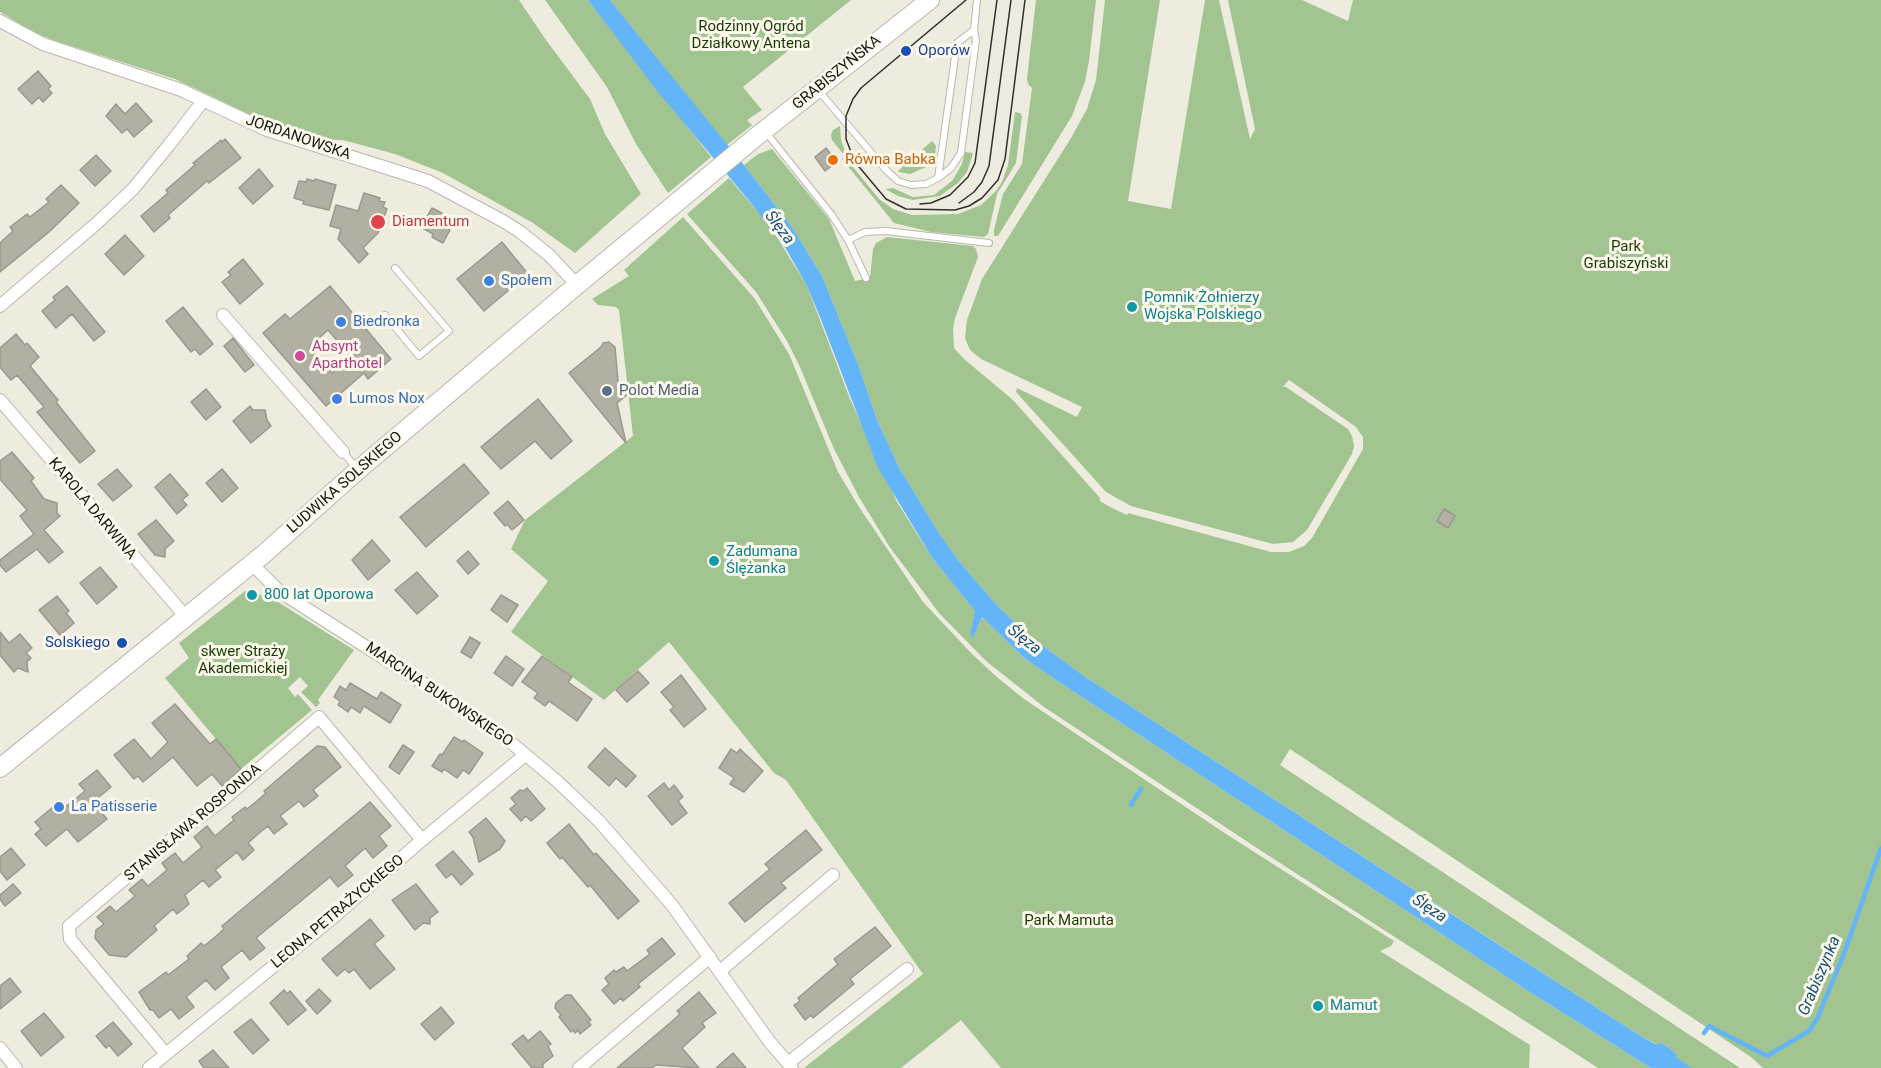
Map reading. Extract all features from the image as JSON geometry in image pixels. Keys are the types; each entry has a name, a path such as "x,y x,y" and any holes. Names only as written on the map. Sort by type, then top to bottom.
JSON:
{"main road":[{"name":"GRABISZYŃSKA","path":"687,195 765,130 930,0"},
{"name":"LUDWIKA SOLSKIEGO","path":"2,764 252,564 358,470 687,195"}],"street":[{"name":"JORDANOWSKA","path":"0,21 43,44 181,90 267,130 428,181 519,231 549,255 577,285"},
{"path":"0,306 97,223 132,189 203,101"},
{"path":"223,315 343,452"},
{"name":"KAROLA DARWINA","path":"0,400 186,617"},
{"name":"MARCINA BUKOWSKIEGO","path":"252,564 279,591 438,691 508,740 557,781 599,821 672,905 769,1041 790,1065"},
{"name":"STANISŁAWA ROSPONDA","path":"166,1054 70,939 69,926 180,832 224,800 319,717 422,840"},
{"name":"LEONA PETRAŻYCKIEGO","path":"149,1068 525,755"},
{"path":"720,971 833,875"},
{"path":"579,1068 710,957"},
{"path":"790,1065 907,969"},
{"path":"0,1048 16,1068"}],"lane":[{"path":"817,89 898,181 911,185 926,184 938,178 951,168 961,153 976,40 974,30 977,0"},
{"path":"938,178 957,43 974,30"},
{"path":"765,130 831,214 848,240 866,278"},
{"path":"848,240 865,232 886,231 989,243"},
{"path":"384,315 419,356 449,331 395,268"},
{"path":"343,452 358,470"}],"green space":[{"path":"0,0 519,0 590,99 605,134 641,194 575,253 533,223 443,173 395,154 343,140 319,139 286,129 175,79 56,41 34,32 0,12"},
{"path":"545,0 588,0 711,157 668,193 636,144 607,87"},
{"name":"Rodzinny Ogród Działkowy Antena","path":"610,0 851,0 743,87 762,110 747,120 752,125 727,145"},
{"path":"1036,0 1096,0 1089,61 1085,82 1072,116 998,236 994,236 1003,194 1022,164 1032,88 1027,79"},
{"name":"Park Grabiszyński","path":"1105,0 1160,0 1128,201 1171,209 1205,0 1219,0 1250,139 1255,129 1228,0 1302,0 1348,21 1353,0 1881,0 1881,1068 1763,1068 1751,1057 1290,749 1280,765 1740,1068 1692,1068 1675,1057 1676,1054 1669,1048 1636,1033 1084,676 1027,634 995,603 959,561 900,469 877,420 858,364 822,276 792,227 744,165 758,154 772,149 829,219 855,281 870,278 873,249 876,243 887,237 973,246 976,249 978,257 955,318 954,348 1013,400 1100,498 1100,501 1112,508 1127,515 1128,513 1271,552 1289,552 1304,546 1312,538 1363,449 1363,437 1356,427 1289,380 1283,387 1348,429 1354,446 1352,454 1307,530 1293,542 1273,544 1131,506 1106,492 1016,392 1017,388 1077,417 1082,407 981,359 970,350 965,338 967,320 982,279 1087,109 1096,80"},
{"path":"1015,112 1022,116 1016,163 997,194 988,234 984,237 931,232 894,223 842,159 844,155 832,140 831,135 833,130 840,126 841,140 849,162 879,199 893,209 912,215 958,214 981,205 1002,182 1008,165"},
{"path":"932,141 936,146 935,155 926,167 910,174 898,171"},
{"path":"965,152 973,153 967,172 958,183 940,196 913,200 885,189 893,188 913,197 934,195 952,181 962,164"},
{"path":"729,178 770,226 807,286 850,399 897,502 933,559 975,611 970,634 973,637 982,617 1023,657 1053,678 1528,991 1651,1068 1598,1068 1263,852 1044,707 986,661 939,613 889,546 859,497 834,449 787,341 756,292 687,214"},
{"name":"Park Mamuta","path":"683,217 755,299 789,354 838,472 859,507 923,602 972,654 1024,699 1226,834 1394,941 1391,946 1380,951 1530,1045 1529,1068 1001,1068 961,1020 901,1068 804,1068 923,974 786,780 774,773 669,642 604,700 511,632 548,581 511,549 525,520 633,436 619,310 616,307 598,305 592,299 629,276 624,270"},
{"name":"skwer Straży Akademickiej","path":"245,591 278,602 354,650 318,700 320,703 316,707 301,692 308,686 300,677 288,688 295,697 298,694 312,710 241,769 165,678 189,658 179,643"}],"water":[{"name":"Ślęza","path":"588,0 610,0 792,227 822,276 858,364 877,420 900,469 959,561 995,603 1027,634 1084,676 1484,935 1636,1033 1655,1044 1661,1043 1669,1048 1676,1054 1676,1057 1692,1068 1651,1068 1528,991 1053,678 1023,657 982,617 973,638 970,634 975,611 933,559 878,468 807,286 786,249 751,203 658,92"}],"building":[{"path":"38,71 51,86 48,89 52,93 43,102 39,97 32,104 18,89"},
{"path":"136,103 152,121 134,137 127,129 122,133 106,116 116,104 125,114"},
{"path":"225,139 241,158 209,183 207,181 168,215 170,218 154,232 141,216 168,193 166,190 195,165 193,163"},
{"path":"826,148 837,162 825,171 815,157"},
{"path":"96,155 111,171 95,186 80,170"},
{"path":"259,169 273,186 253,204 239,188"},
{"path":"307,179 336,185 329,210 303,204 304,201 294,198 299,181 306,182"},
{"path":"61,185 79,203 49,232 0,272 0,243 13,231 10,227 27,214 30,217 49,202 46,199"},
{"path":"364,193 380,198 379,201 385,202 383,207 387,209 378,233 363,248 368,254 359,263 338,239 341,229 330,226 336,205 358,211"},
{"path":"432,208 453,219 443,243 421,227"},
{"path":"125,235 144,256 124,275 105,254"},
{"name":"Społem","path":"502,242 528,274 484,311 457,279"},
{"path":"243,259 263,284 240,304 222,282 231,275 228,272"},
{"path":"67,286 105,332 94,341 72,314 56,328 42,311 55,300 53,297"},
{"path":"330,286 391,359 368,379 364,373 326,406 263,333 285,314 290,319","holes":["328,330 351,357 332,373 309,347"]},
{"path":"183,307 213,344 200,355 195,349 191,352 166,321"},
{"path":"16,334 39,357 30,366 95,451 80,463 37,412 44,407 17,375 11,380 0,367 0,348"},
{"path":"233,338 254,365 245,372 224,346"},
{"path":"609,342 615,347 618,381 628,394 617,403 626,443 569,373 603,343"},
{"path":"206,389 221,407 206,420 191,402"},
{"path":"538,399 572,441 551,459 535,441 501,469 481,447"},
{"path":"250,406 253,410 265,410 271,426 251,443 233,421"},
{"path":"12,452 34,478 31,481 44,499 57,503 57,513 60,516 44,530 63,552 49,563 37,549 6,572 0,565 0,560 34,534 20,516 27,510 0,479 0,461"},
{"path":"464,464 489,493 426,547 400,517"},
{"path":"117,469 132,486 113,501 98,484"},
{"path":"222,469 238,488 222,502 206,483"},
{"path":"170,474 188,495 182,500 187,505 177,514 155,487"},
{"path":"508,501 524,520 512,530 507,524 505,526 494,513"},
{"path":"1444,509 1455,516 1448,528 1437,521"},
{"path":"156,520 174,541 165,549 165,557 155,555 138,534"},
{"path":"372,540 390,561 368,580 352,560"},
{"path":"468,551 479,564 468,574 457,561"},
{"path":"100,567 117,587 97,604 80,583"},
{"path":"417,572 438,596 417,614 395,590"},
{"path":"501,595 518,605 507,622 491,610"},
{"path":"57,596 69,611 66,613 74,623 60,635 39,610"},
{"path":"0,632 9,643 20,634 32,648 26,653 31,658 27,662 28,672 18,668 14,672 0,655"},
{"path":"470,637 480,643 471,658 461,652"},
{"path":"506,656 524,669 512,686 494,673"},
{"path":"542,656 572,677 568,682 592,699 577,721 549,701 545,706 534,698 538,693 522,682"},
{"path":"638,671 649,683 627,702 616,690"},
{"path":"681,675 706,709 684,727 670,710 674,707 661,692"},
{"path":"350,683 377,699 381,692 401,705 390,723 364,706 360,713 351,707 348,712 338,705 340,701 334,697 340,686 346,690"},
{"path":"175,704 210,744 216,739 241,769 222,786 212,774 197,786 173,757 143,782 138,776 134,779 114,755 134,739 151,759 168,742 152,723"},
{"path":"454,737 463,742 464,740 483,753 469,774 463,770 457,778 444,769 442,772 432,766"},
{"path":"403,745 414,752 399,774 389,767"},
{"path":"317,746 325,747 341,767 313,790 318,796 304,807 299,801 280,816 287,824 274,834 268,826 258,834 248,843 254,850 243,860 237,852 215,870 221,877 209,887 203,880 185,895 189,904 177,914 173,909 154,926 157,930 126,957 109,955 95,938 96,930 104,924 97,917 110,906 116,912 135,896 129,890 142,879 148,886 167,870 162,863 175,853 183,863 202,847 194,837 207,826 215,836 234,820 232,817 257,801 266,793 264,791"},
{"path":"605,748 636,776 626,787 616,778 609,786 588,767"},
{"path":"731,749 737,753 740,749 763,771 744,792 730,784 734,778 719,768"},
{"path":"97,770 111,787 93,802 107,819 78,842 67,829 46,846 35,834 41,829 35,822 59,802 64,808 85,791 79,784"},
{"path":"664,783 669,790 674,785 683,797 678,801 687,813 672,825 648,796"},
{"path":"527,788 545,809 531,821 526,816 521,821 510,809 516,804 511,798 520,790 524,791"},
{"path":"370,802 391,826 379,836 387,846 373,858 365,848 345,866 353,875 338,887 330,877 256,938 265,948 250,960 242,950 221,967 229,978 215,990 206,980 186,997 194,1007 179,1019 171,1009 159,1018 153,1010 150,1010 139,992 166,972 168,975 189,959 187,956 201,943 204,946 214,938 224,929 222,926"},
{"path":"486,818 505,841 500,849 479,862 473,837 469,832"},
{"path":"569,824 594,855 596,853 639,901 618,919 590,885 588,887 547,843"},
{"path":"806,830 822,850 781,883 786,888 745,922 729,903 770,869 765,864"},
{"path":"11,848 25,865 7,880 0,871 0,857"},
{"path":"453,851 473,874 461,885 452,874 446,878 436,865"},
{"path":"13,884 21,893 5,906 0,895"},
{"path":"416,884 438,912 430,918 430,924 423,923 415,930 392,900"},
{"path":"370,919 384,936 374,944 395,969 370,989 354,969 349,973 345,969 337,976 322,959"},
{"path":"875,927 891,946 850,979 854,984 813,1018 811,1015 805,1020 794,1005 800,1001 798,998 838,964 834,959"},
{"path":"662,938 675,954 638,984 640,987 623,1001 621,998 614,1004 602,990 609,984 605,978 614,970 616,972 624,967 627,971 650,954 647,950"},
{"path":"10,978 21,992 0,1009 0,986"},
{"path":"319,989 331,1001 317,1014 306,1001"},
{"path":"284,990 287,994 290,991 306,1010 288,1025 270,1003"},
{"path":"699,992 716,1013 702,1023 705,1027 682,1048 699,1068 656,1065 652,1068 617,1068 680,1014 677,1011"},
{"path":"566,995 571,995 591,1020 588,1022 591,1025 580,1034 578,1030 575,1033 573,1030 571,1032 555,1008 556,1003"},
{"path":"441,1007 454,1023 435,1040 421,1024"},
{"path":"44,1013 64,1037 41,1056 21,1031"},
{"path":"251,1019 269,1040 253,1054 234,1032"},
{"path":"113,1022 132,1044 118,1056 109,1045 106,1048 96,1036"},
{"path":"540,1031 551,1044 548,1046 553,1056 543,1064 543,1068 532,1068 512,1044 523,1035 528,1041"},
{"path":"213,1050 229,1068 204,1068 199,1061"},
{"path":"733,1053 746,1068 716,1068"}],"waterway":[{"path":"1131,805 1141,789"},
{"name":"Grabiszynka","path":"1704,1033 1709,1026 1767,1056 1809,1031 1817,1019 1844,954 1881,848"}],"tram line":[{"path":"966,0 861,88 853,99 846,116 846,139 855,162 886,199 906,209 955,210 969,206 982,198 998,180 1005,159 1025,0"},
{"path":"920,204 931,203 950,195 968,177 975,163 997,0"},
{"path":"959,203 974,192 982,182 989,166 1011,0"}],"place":[{"name":"Oporów","path":"906,51"},
{"name":"Równa Babka","path":"833,160"},
{"name":"Diamentum","path":"378,222"},
{"name":"Społem","path":"489,281"},
{"name":"Pomnik Żołnierzy Wojska Polskiego","path":"1132,307"},
{"name":"Biedronka","path":"341,322"},
{"name":"Absynt Aparthotel","path":"300,356"},
{"name":"Polot Media","path":"607,391"},
{"name":"Lumos Nox","path":"337,399"},
{"name":"Zadumana Ślężanka","path":"714,561"},
{"name":"800 lat Oporowa","path":"252,595"},
{"name":"Solskiego","path":"122,643"},
{"name":"La Patisserie","path":"59,807"},
{"name":"Mamut","path":"1318,1006"}]}
